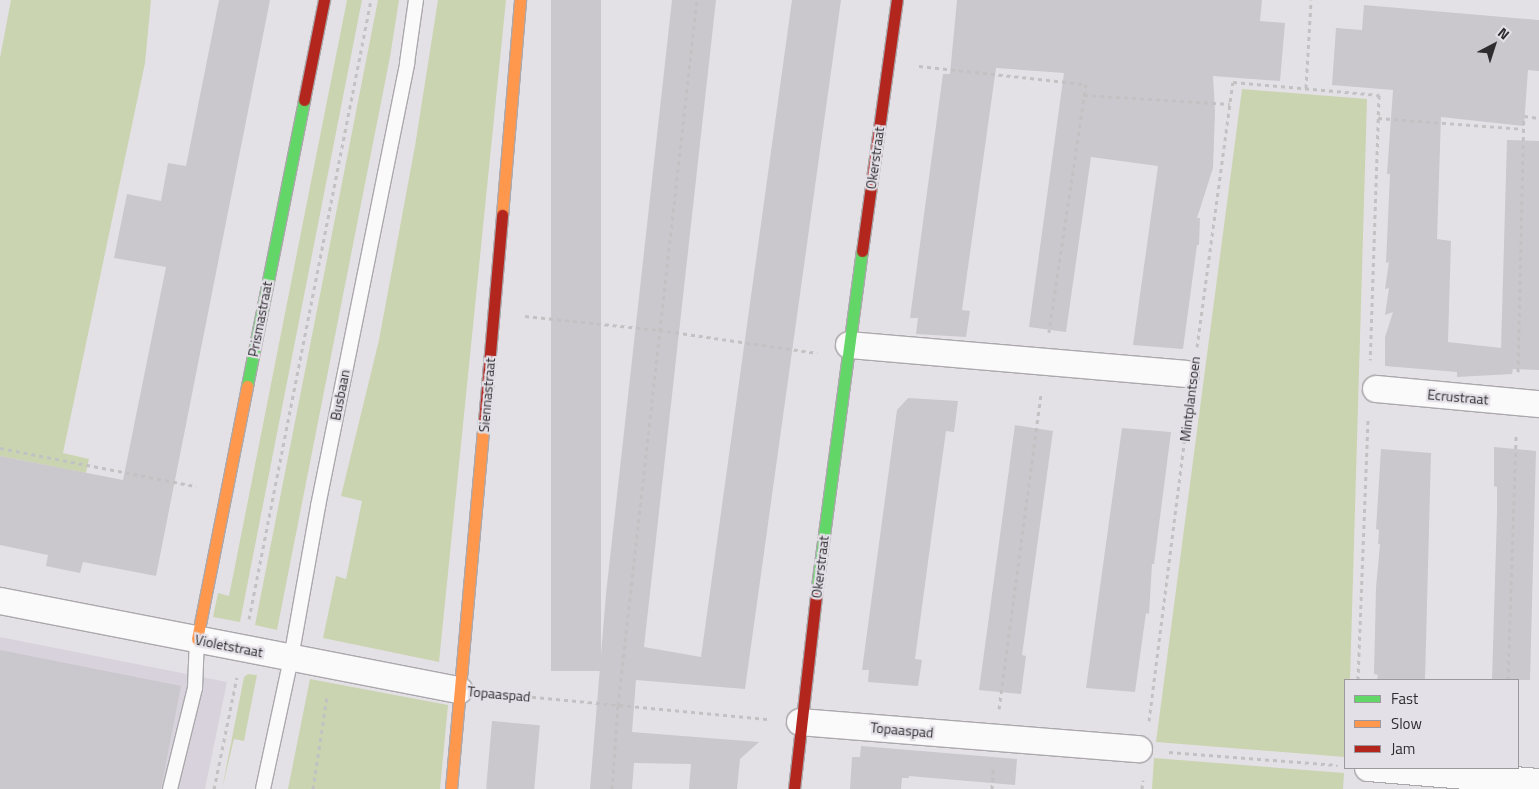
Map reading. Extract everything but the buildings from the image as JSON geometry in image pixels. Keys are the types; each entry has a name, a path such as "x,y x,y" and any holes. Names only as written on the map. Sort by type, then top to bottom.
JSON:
{"street":[{"name":"Prismastraat","path":"197,639 324,0"},
{"name":"Siennastraat","path":"451,789 520,0"},
{"name":"Okerstraat","path":"794,789 800,722 848,351 897,0"},
{"path":"848,351 1191,365"},
{"name":"Ecrustraat","path":"1373,379 1539,404"},
{"name":"Violetstraat","path":"0,601 459,690"},
{"name":"Topaaspad","path":"800,722 1142,749"},
{"path":"1380,769 1539,782"}],"lane":[{"name":"Busbaan","path":"263,789 291,658 318,506 407,63 416,0"},
{"path":"170,789 195,688 197,639"}],"path":[{"path":"214,789 371,0"},
{"path":"612,789 618,705 697,0"},
{"path":"1306,88 1311,0"},
{"name":"Mintplantsoen","path":"1191,365 1233,82 1379,95 1373,379"},
{"path":"1084,95 1230,104"},
{"path":"1378,118 1523,129"},
{"path":"494,313 848,351"},
{"name":"Mintplantsoen","path":"1142,789 1142,749 1189,404"},
{"path":"1358,679 1368,417"},
{"path":"0,448 226,492"},
{"path":"313,789 331,665"},
{"name":"Topaaspad","path":"459,690 800,722"},
{"path":"1142,749 1344,766"}],"shaded area":[{"path":"0,637 227,682 205,789 0,789"}],"green space":[{"path":"11,0 151,0 145,63 63,453 89,459 86,473 0,456 0,58"},
{"path":"347,0 362,0 240,622 213,617 218,593 229,596"},
{"path":"378,0 399,0 390,57 277,630 255,625"},
{"path":"438,0 506,0 439,662 323,638 336,576 346,579 362,501 341,496 379,340 415,146"},
{"path":"1242,89 1367,99 1350,679 1344,679 1344,757 1156,742"},
{"path":"248,674 257,675 244,741 234,739 222,789 244,677"},
{"path":"310,679 448,705 440,789 288,789"},
{"path":"1154,758 1344,773 1343,789 1152,789"}],"traffic: fast":[{"path":"247,386 304,100"},
{"path":"817,587 862,251"}],"traffic: slow":[{"path":"502,215 520,0"},
{"path":"197,639 247,386"},
{"path":"451,789 484,422"}],"traffic: jam":[{"path":"304,100 324,0"},
{"path":"862,251 897,0"},
{"path":"484,422 502,215"},
{"path":"794,789 817,587"}]}
